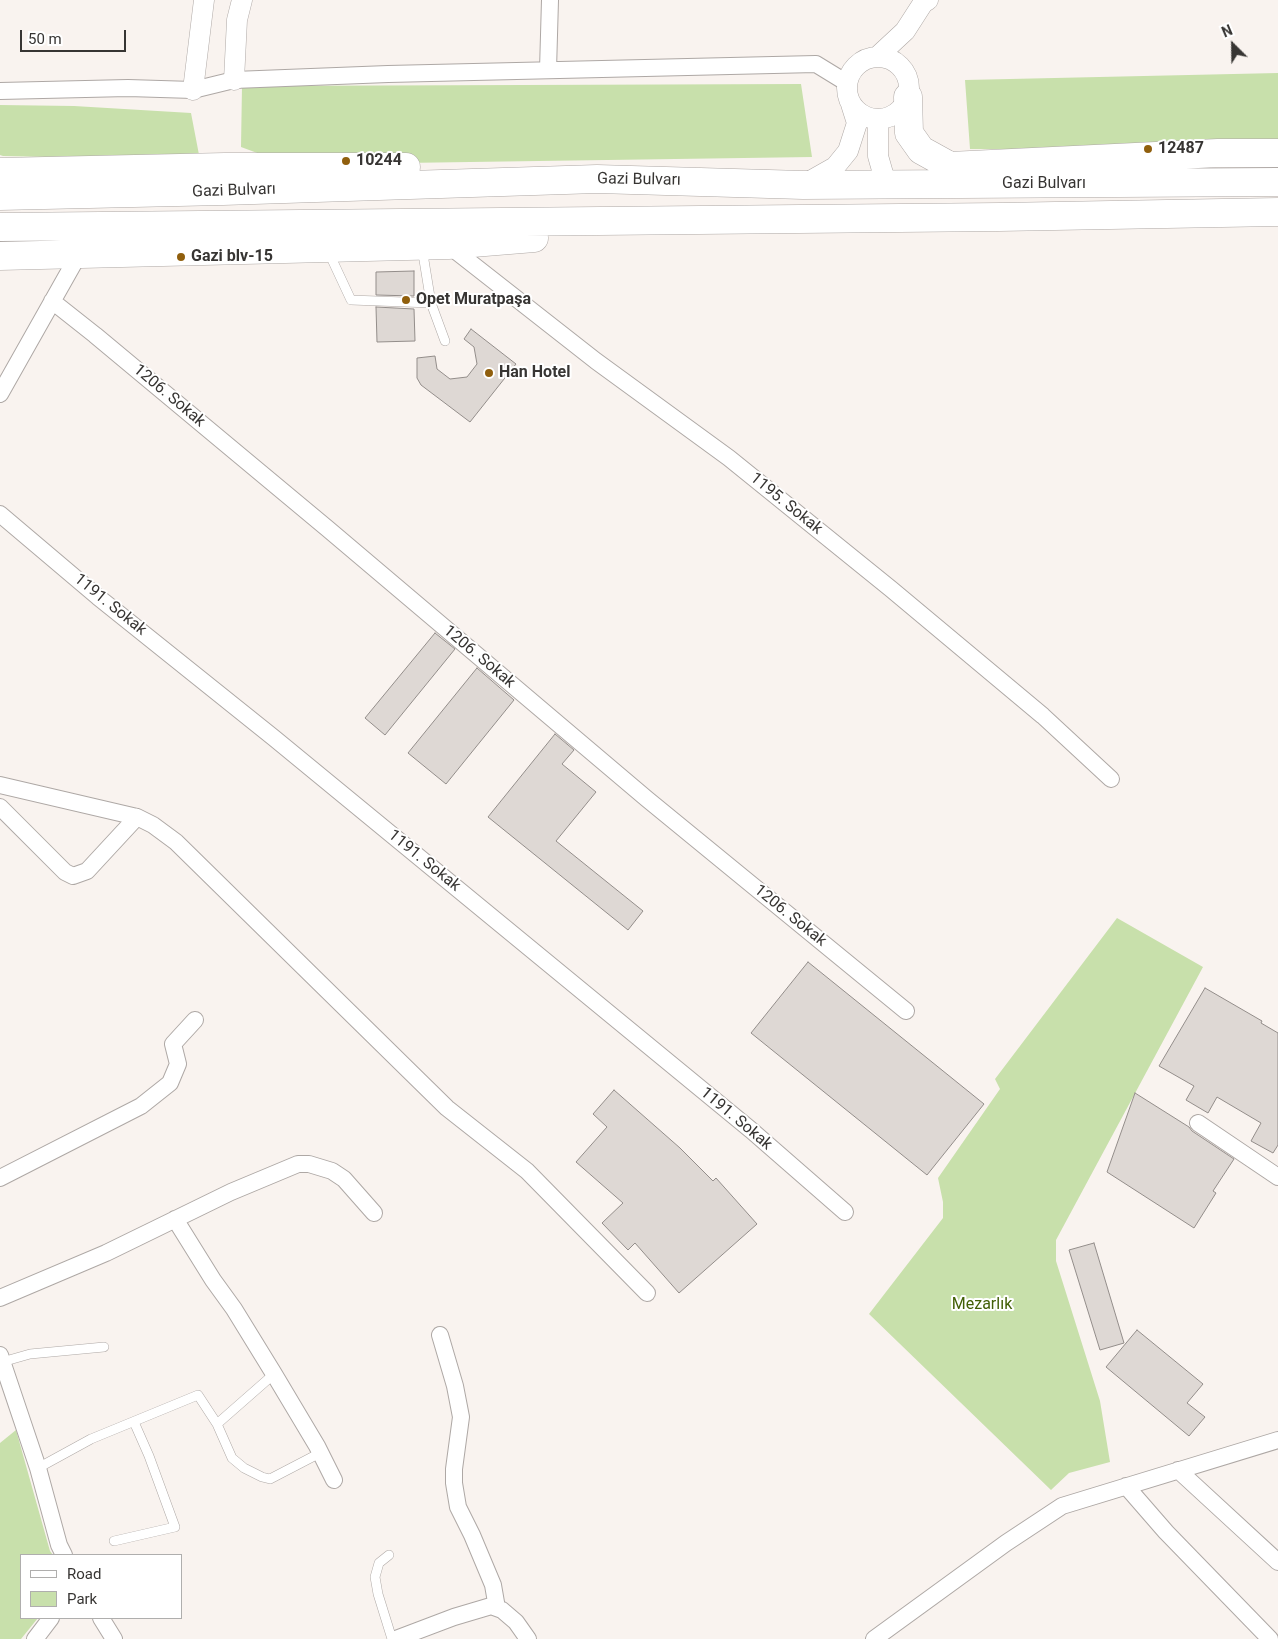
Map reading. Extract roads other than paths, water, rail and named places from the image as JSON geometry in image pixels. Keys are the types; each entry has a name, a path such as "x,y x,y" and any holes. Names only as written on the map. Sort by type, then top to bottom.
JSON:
{"highway":[{"path":"907,87 909,133 921,150 950,166 1218,153 1278,154"},
{"path":"6,174 225,167 483,168 597,179"},
{"name":"Gazi Bulvarı","path":"0,196 233,191 597,179 803,185 1278,182"},
{"name":"Gazi Bulvarı","path":"0,227 745,220 1278,212"},
{"path":"1192,214 1278,228"},
{"path":"4,254 79,254 448,245 745,220"}],"street":[{"path":"193,90 204,0"},
{"path":"234,80 237,20 242,0"},
{"path":"548,70 550,0"},
{"path":"877,57 905,32 924,1"},
{"path":"851,104 858,112 878,119 896,113 903,106 907,87 901,50 905,32"},
{"path":"803,185 835,167 848,151 857,123 847,94 847,83 851,73 858,65 867,59 887,58 903,69 907,87"},
{"path":"0,90 128,88 193,90 234,80 388,74 816,64 847,83"},
{"path":"878,119 878,156 886,184"},
{"name":"1195. Sokak","path":"448,245 596,361 737,464 1043,716 1111,779"},
{"path":"0,394 79,254"},
{"name":"1206. Sokak","path":"52,301 96,335 298,504 647,799 906,1011"},
{"name":"1191. Sokak","path":"0,514 98,597 274,738 751,1130 845,1212"},
{"path":"0,785 137,817 153,825 176,842 447,1108 527,1171 647,1293"},
{"path":"0,807 65,872 73,876 87,870 137,817"},
{"path":"0,1178 141,1106 170,1083 178,1064 172,1044 195,1020"},
{"path":"1198,1123 1278,1177"},
{"path":"0,1298 106,1253 231,1192 298,1164 309,1164 332,1171 344,1178 374,1213"},
{"path":"175,1219 274,1374 334,1480"},
{"path":"440,1335 455,1386 461,1418 454,1470 458,1507 493,1585 497,1608"},
{"path":"1,1358 38,1468 59,1545 64,1554"},
{"path":"874,1639 990,1555 1062,1506 1278,1440"},
{"path":"1178,1470 1278,1562"},
{"path":"1126,1486 1166,1532 1270,1639"},
{"path":"396,1639 454,1617 491,1606 502,1610 516,1622 528,1639"},
{"path":"35,1639 50,1619"},
{"path":"102,1619 114,1639"}],"lane":[{"path":"422,246 431,303 445,341"},
{"path":"327,248 352,300 431,303"},
{"path":"1,1358 104,1347"},
{"path":"217,1424 274,1374"},
{"path":"38,1468 91,1439 198,1395 217,1424 232,1458 244,1468 262,1477 270,1479 320,1453"},
{"path":"114,1541 175,1527 149,1456 134,1422"},
{"path":"389,1555 383,1558 379,1564 375,1577 378,1594 392,1639"}],"place":[{"name":"12487","path":"1148,149"},
{"name":"10244","path":"346,161"},
{"name":"Gazi blv-15","path":"181,257"},
{"name":"Opet Muratpaşa","path":"406,300"},
{"name":"Han Hotel","path":"489,373"}],"park label":[{"name":"Mezarlık","path":"982,1305"}]}
